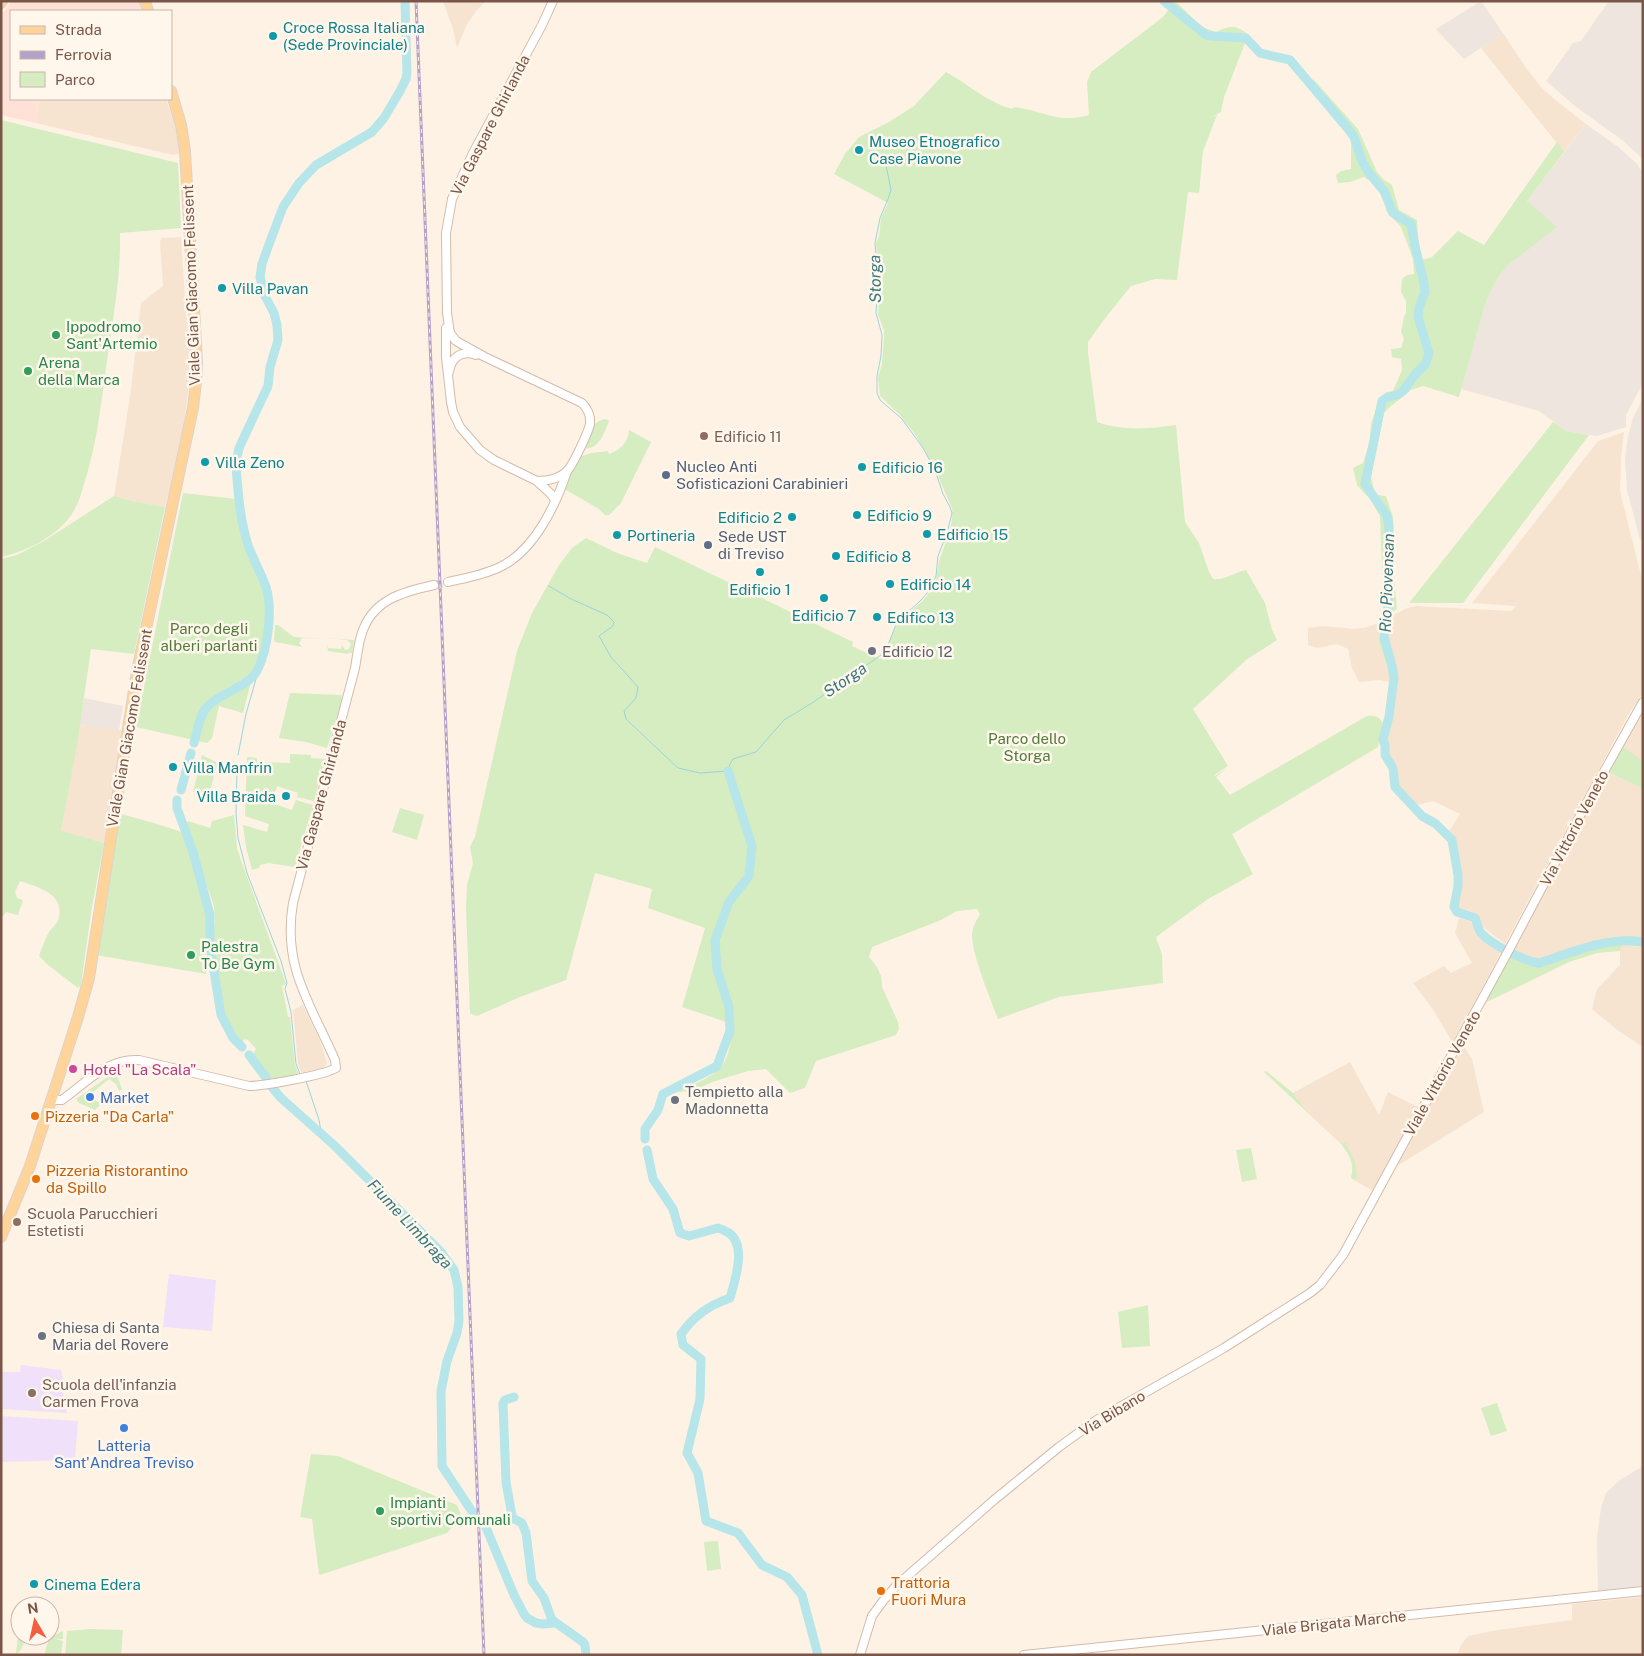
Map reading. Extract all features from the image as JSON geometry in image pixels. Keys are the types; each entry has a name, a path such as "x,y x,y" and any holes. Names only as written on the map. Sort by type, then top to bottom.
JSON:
{"main road":[{"name":"Viale Gian Giacomo Felissent","path":"1,1237 30,1166 89,978 137,671 185,451 195,394 196,352 186,158 172,94"}],"street":[{"name":"Via Gaspare Ghirlanda","path":"447,313 450,333 456,341 485,357 582,402 586,408 590,424 555,500 537,481 494,460 469,439 453,412 446,357 446,233 452,199 468,162 553,1"},
{"name":"Via Gaspare Ghirlanda","path":"449,381 452,362 459,355 468,352 485,357"},
{"path":"537,481 554,479 567,471"},
{"path":"448,582 493,570 515,558 534,538 555,500"},
{"name":"Via Gaspare Ghirlanda","path":"70,1094 104,1069 127,1060 139,1060 249,1086 267,1084 334,1069 326,1043 296,971 290,936 292,912 300,875 355,668 361,635 366,623 379,606 400,594 434,585"},
{"name":"Via Vittorio Veneto","path":"1509,950 1592,793 1643,702"},
{"name":"Viale Vittorio Veneto","path":"1377,1193 1509,950"},
{"path":"55,1088 62,1094 70,1094"},
{"path":"52,1100 62,1100 70,1094"},
{"name":"Via Bibano","path":"861,1654 872,1616 896,1586 994,1500 1059,1447 1095,1421 1224,1348 1320,1285 1343,1255 1377,1193"},
{"name":"Viale Brigata Marche","path":"1024,1655 1643,1591"}],"shaded area":[{"path":"12,1 140,1 143,10 10,10 10,100 39,100 36,123 1,115 1,15"},
{"path":"443,1 486,1 467,24 457,48 453,29"},
{"path":"1481,1 1503,33 1464,59 1436,29"},
{"path":"1609,1 1643,1 1643,159 1622,140 1575,106 1546,81 1573,43 1581,41"},
{"path":"1503,33 1541,87 1586,124 1564,152 1481,48"},
{"path":"39,100 166,100 174,122 180,151 179,154 173,155 36,123"},
{"path":"1586,124 1617,146 1636,163 1643,173 1643,383 1626,415 1626,427 1597,436 1566,431 1539,411 1461,389 1486,301 1497,279 1508,265 1527,201"},
{"path":"181,237 191,357 190,376 182,440 165,507 114,496 130,397 141,303 163,286 160,241 162,238"},
{"path":"1643,398 1643,538 1640,540 1627,490 1625,458 1633,418"},
{"path":"1624,432 1620,491 1643,583 1643,693 1628,715 1505,944 1482,926 1477,916 1470,912 1459,910 1462,879 1454,840 1448,833 1460,814 1433,801 1417,805 1398,784 1398,771 1389,756 1387,739 1393,720 1398,681 1387,639 1390,617 1405,609 1416,606 1511,611 1516,606 1472,603 1598,441"},
{"path":"1381,622 1383,625 1378,640 1389,671 1389,682 1380,680 1359,682 1352,668 1348,649 1337,644 1318,648 1308,645 1308,628 1323,626 1351,629 1364,628"},
{"path":"84,698 123,706 119,730 79,725"},
{"path":"1643,709 1643,761 1622,746"},
{"path":"79,725 122,730 104,843 61,832"},
{"path":"1608,772 1643,789 1643,939 1628,936 1611,938 1539,959 1520,954 1512,949"},
{"path":"1459,918 1471,922 1476,932 1501,952 1453,1043 1432,1008 1413,983 1444,966 1451,973 1472,963 1455,933"},
{"path":"1620,945 1643,947 1643,1047 1616,1029 1592,1009 1597,989 1620,965"},
{"path":"303,1005 320,1041 327,1063 322,1069 302,1074 298,1064 293,1010"},
{"path":"1463,1045 1472,1059 1484,1112 1397,1166"},
{"path":"1350,1062 1379,1115 1388,1092 1418,1107 1390,1159 1375,1192 1354,1180 1357,1177 1346,1143 1339,1142 1310,1115 1293,1093"},
{"path":"169,1274 216,1280 212,1331 163,1327"},
{"name":"Scuola dell'infanzia Carmen Frova","path":"21,1365 61,1370 64,1385 60,1381 58,1383 60,1388 62,1388 67,1413 1,1409 1,1372 20,1372"},
{"path":"1,1416 78,1421 75,1460 1,1462"},
{"path":"1643,1466 1643,1587 1598,1592 1597,1538 1601,1508 1606,1493 1620,1480"},
{"path":"1643,1597 1643,1655 1457,1655 1461,1645 1468,1636 1497,1630 1572,1620 1572,1604"}],"green space":[{"name":"Parco dello Storga","path":"1175,1 1202,27 1216,32 1230,27 1237,28 1249,35 1246,38 1249,41 1245,43 1224,97 1221,112 1210,118 1217,115 1203,151 1199,193 1188,192 1177,280 1155,279 1131,286 1088,342 1097,422 1116,427 1136,428 1176,425 1185,522 1199,543 1209,572 1213,579 1217,579 1246,570 1265,603 1272,630 1277,640 1246,660 1193,709 1228,766 1214,775 1227,768 1216,777 1230,795 1367,716 1378,718 1384,726 1378,747 1232,834 1253,874 1208,899 1156,937 1162,955 1163,983 1059,997 998,1019 982,978 973,945 973,930 980,914 977,909 957,911 941,920 872,947 869,957 877,967 881,976 882,987 898,1022 899,1029 896,1035 816,1061 805,1088 790,1093 766,1069 748,1071 712,1082 696,1090 672,1093 700,1082 713,1074 726,1059 733,1033 733,1010 726,1012 726,1022 682,1007 705,928 648,908 652,889 595,873 566,980 477,1016 470,1013 466,907 467,885 473,863 470,847 475,837 517,651 532,613 559,565 572,548 586,538 617,553 647,563 655,547 853,642 852,646 880,659 897,625 926,597 933,587 939,561 951,526 952,508 936,471 915,434 899,414 880,396 878,378 882,364 884,330 878,315 880,281 876,243 879,236 881,218 888,203 834,174 845,154 859,137 889,122 914,106 946,72 986,97 1012,109 1014,107 1068,118 1089,115 1087,82 1091,72 1163,17","holes":["1179,10 1210,33 1219,36 1207,36 1177,12"]},
{"path":"1314,80 1358,129 1377,172 1392,185 1399,210 1417,220 1419,251 1422,260 1432,257 1458,231 1484,245 1557,142 1564,152 1527,201 1557,227 1508,265 1497,279 1486,301 1459,397 1423,386 1411,390 1384,413 1371,478 1377,495 1386,496 1393,517 1394,576 1397,609 1384,617 1380,516 1370,499 1357,485 1353,468 1363,463 1370,441 1371,424 1377,406 1386,392 1393,391 1402,370 1401,359 1392,357 1391,349 1401,348 1404,339 1401,332 1406,313 1406,301 1401,292 1402,279 1407,275 1414,274 1413,259 1401,227 1386,211 1385,201 1376,185 1364,177 1350,182 1338,183 1336,175 1341,171 1351,169 1351,140 1308,88 1308,81"},
{"name":"Ippodromo Sant'Artemio","path":"1,120 178,163 181,228 120,233 118,281 100,409 92,456 79,499 67,521 51,535 21,551 1,557"},
{"path":"606,419 609,421 597,444 593,447 583,448 588,434 594,425"},
{"path":"1553,422 1566,431 1589,435 1463,603 1409,603"},
{"path":"629,430 651,442 621,503 609,515 605,515 599,509 566,490 565,486 577,458 591,453 608,451 609,454 616,451 625,442"},
{"name":"Parco degli alberi parlanti","path":"183,493 236,499 247,545 263,584 268,603 262,649 253,674 243,713 219,706 212,738 207,743 136,727"},
{"path":"114,496 165,507 134,654 91,649 77,745 61,831 104,843 91,913 81,985 78,988 39,956 49,932 59,917 57,902 48,892 20,881 15,892 17,898 23,900 18,915 6,912 1,919 1,559 17,555 44,541"},
{"path":"1390,617 1387,639 1397,669 1398,684 1389,682 1389,671 1378,640 1387,618"},
{"path":"275,625 278,625 294,637 322,639 302,638 299,643 302,647 275,642"},
{"path":"327,638 354,640 352,653 328,651 328,648 341,649 342,645 345,650 349,649 351,644 347,640"},
{"path":"290,693 341,695 342,699 327,748 306,742 279,738"},
{"path":"1622,746 1643,761 1643,789 1608,772"},
{"path":"290,754 311,755 311,758 325,759 314,801 297,797 298,793 277,786 272,803 292,810 296,800 313,805 295,867 268,863 252,870 243,825 267,832 269,824 245,816 247,757 257,758 257,762 290,763"},
{"path":"202,755 216,762 217,765 208,793 193,792"},
{"path":"400,808 424,815 417,840 392,832"},
{"path":"121,814 185,833 200,887 208,926 205,945 206,974 96,955 107,873"},
{"path":"234,815 237,848 286,984 282,986 288,1017 290,1017 295,1065 299,1075 272,1081 272,1078 268,1078 253,1054 256,1049 248,1040 245,1039 241,1043 225,1021 213,952 214,906 186,826 188,821 210,828 212,821"},
{"path":"1628,936 1643,939 1643,947 1621,945 1620,951 1597,953 1569,962 1485,1003 1512,949 1530,958 1539,959 1611,938"},
{"path":"1266,1071 1293,1093 1310,1115 1264,1072"},
{"path":"112,1074 118,1078 122,1089 119,1091 116,1084 109,1079 93,1092 95,1100 101,1104 95,1110 79,1103 76,1099"},
{"path":"1339,1142 1346,1143 1355,1162 1357,1177 1354,1180 1351,1178 1352,1163 1346,1150"},
{"path":"1251,1148 1257,1179 1242,1182 1236,1150"},
{"path":"1148,1305 1150,1346 1122,1348 1118,1312"},
{"path":"1497,1403 1507,1431 1491,1436 1481,1408"},
{"name":"Impianti sportivi Comunali","path":"311,1454 338,1456 457,1505 466,1527 454,1525 447,1533 320,1575 312,1519 300,1517"},
{"path":"718,1541 721,1569 707,1571 704,1542"},
{"path":"89,1629 123,1630 121,1655 65,1655 67,1631"},
{"path":"63,1631 63,1639 60,1639 60,1633"},
{"path":"60,1640 63,1641 61,1655 45,1655 46,1647 60,1646"},
{"path":"17,1646 22,1646 20,1651 16,1653"}],"waterway":[{"name":"Fiume Limbraga","path":"237,458 239,448 268,386 270,367 278,340 274,313 265,296 260,277 268,247 283,207 299,183 316,165 372,132 384,118 400,91 407,73 405,1"},
{"name":"Rio Piovensan","path":"1164,1 1206,35 1246,38 1260,53 1290,60 1350,131 1362,161 1384,191 1393,213 1411,224 1425,292 1418,317 1429,353 1425,365 1417,372 1403,391 1382,401 1365,484 1387,516 1389,526 1388,616 1384,637 1394,678 1389,717 1383,739 1385,755 1393,768 1395,787 1422,816 1436,824 1452,840 1458,875 1454,907 1457,912 1475,918 1481,933 1492,942 1517,956 1534,962 1540,963 1604,943 1617,941 1643,942"},
{"name":"Storga","path":"549,586 571,599 607,615 614,622 613,626 599,636 611,657 638,687 636,698 624,711 626,719 678,768 700,773 728,771 733,759 756,752 784,720 881,655 888,645 897,622 930,590 936,576 938,556 952,513 935,470 923,448 902,419 880,400 877,393 882,335 876,313 878,281 875,243 880,218 891,190 886,165 881,155"},
{"name":"Fiume Limbraga","path":"194,743 204,711 212,702 242,685 254,675 262,660 267,640 268,596 245,535 236,466"},
{"path":"238,755 256,675"},
{"name":"Fiume Limbraga","path":"181,790 191,753"},
{"path":"237,770 236,813 238,838 247,873 281,961 287,983 285,989 291,1012 296,1064 300,1074"},
{"path":"645,1139 645,1129 658,1110 663,1094 717,1066 730,1031 729,1007 717,969 715,940 729,902 749,876 752,846 728,771"},
{"name":"Fiume Limbraga","path":"177,800 177,808 193,852 210,915 210,946 221,1015 233,1038 242,1047"},
{"name":"Fiume Limbraga","path":"249,1055 267,1079"},
{"path":"306,1081 319,1120 322,1136"},
{"name":"Fiume Limbraga","path":"271,1086 281,1098 335,1146 440,1251 454,1270 458,1287 459,1321 457,1333 447,1361 441,1391 442,1466 473,1513 485,1525 514,1595 524,1614 536,1623 554,1623"},
{"path":"647,1150 653,1179 673,1209 680,1233 689,1236 718,1228 729,1233 734,1239 739,1255 730,1298 702,1312 691,1321 681,1334 683,1345 701,1359 700,1399 687,1453 698,1473 706,1521 738,1533 762,1565 787,1577 802,1595 818,1655"},
{"name":"Fiume Limbraga","path":"514,1397 505,1400 503,1403 506,1482 512,1516 522,1523 526,1533 532,1581 544,1598 552,1620 583,1642 586,1655"}],"tunnel":[{"path":"434,585 448,582"}],"railway":[{"path":"416,1 484,1655"}],"place":[{"name":"Croce Rossa Italiana (Sede Provinciale)","path":"273,36"},
{"name":"Museo Etnografico Case Piavone","path":"859,150"},
{"name":"Villa Pavan","path":"222,288"},
{"name":"Ippodromo Sant'Artemio","path":"56,335"},
{"name":"Arena della Marca","path":"28,371"},
{"name":"Edificio 11","path":"704,436"},
{"name":"Villa Zeno","path":"205,462"},
{"name":"Edificio 16","path":"862,467"},
{"name":"Nucleo Anti Sofisticazioni Carabinieri","path":"666,475"},
{"name":"Edificio 9","path":"857,515"},
{"name":"Edificio 2","path":"792,517"},
{"name":"Edificio 15","path":"927,534"},
{"name":"Portineria","path":"617,535"},
{"name":"Sede UST di Treviso","path":"708,545"},
{"name":"Edificio 8","path":"836,556"},
{"name":"Edificio 1","path":"760,572"},
{"name":"Edificio 14","path":"890,584"},
{"name":"Edificio 7","path":"824,598"},
{"name":"Edifico 13","path":"877,617"},
{"name":"Edificio 12","path":"872,651"},
{"name":"Villa Manfrin","path":"173,767"},
{"name":"Villa Braida","path":"286,796"},
{"name":"Palestra To Be Gym","path":"191,955"},
{"name":"Hotel \"La Scala\"","path":"73,1069"},
{"name":"Market","path":"90,1097"},
{"name":"Tempietto alla Madonnetta","path":"675,1100"},
{"name":"Pizzeria \"Da Carla\"","path":"35,1116"},
{"name":"Pizzeria Ristorantino da Spillo","path":"36,1179"},
{"name":"Scuola Parucchieri Estetisti","path":"17,1222"},
{"name":"Chiesa di Santa Maria del Rovere","path":"42,1336"},
{"name":"Scuola dell'infanzia Carmen Frova","path":"32,1393"},
{"name":"Latteria Sant'Andrea Treviso","path":"124,1428"},
{"name":"Impianti sportivi Comunali","path":"380,1511"},
{"name":"Cinema Edera","path":"34,1584"},
{"name":"Trattoria Fuori Mura","path":"881,1591"}]}
